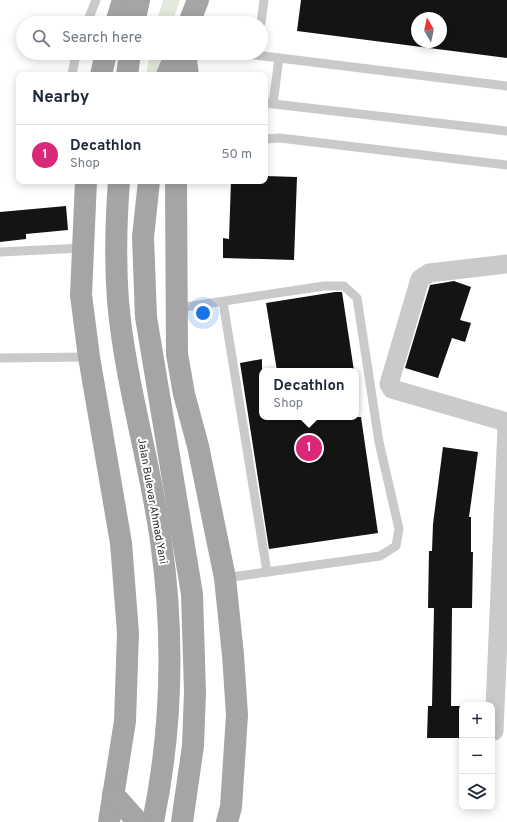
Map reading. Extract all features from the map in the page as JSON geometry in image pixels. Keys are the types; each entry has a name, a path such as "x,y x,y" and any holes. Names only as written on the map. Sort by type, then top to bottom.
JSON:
{"main road":[{"path":"118,16 123,0"},
{"path":"136,16 139,0"},
{"path":"192,16 198,0"},
{"path":"102,72 104,60"},
{"path":"127,72 129,60"},
{"path":"168,72 173,60"},
{"path":"186,60 188,72"},
{"path":"86,184 81,295 89,357 121,543 126,590 128,633 125,721 109,822"},
{"name":"Jalan Bulevar Ahmad Yani","path":"119,184 115,238 118,302 129,372 161,540 169,612 167,716 158,800 153,822"},
{"path":"149,184 143,237 146,317 192,594 195,692 193,746 182,822"},
{"path":"176,184 175,269 178,308 177,354 184,394 198,446 225,578 233,655 237,715 227,818"},
{"path":"114,794 138,822"}],"street":[{"path":"495,722 502,656 507,428 503,421 392,389 388,384 420,278 429,273 507,264"}],"lane":[{"path":"90,16 96,0"},
{"path":"262,16 264,0"},
{"path":"268,57 507,86"},
{"path":"278,58 269,104 507,131"},
{"path":"73,72 75,60"},
{"path":"268,139 280,138 507,165"},
{"path":"0,252 82,248"},
{"path":"178,308 324,286 344,286 357,298 379,442 398,529 396,546 380,556 225,578"},
{"path":"223,302 266,572"},
{"path":"0,358 89,357"}],"green space":[{"path":"163,0 180,0 174,16 158,16"},
{"path":"149,60 160,60 157,72 147,72"}],"building":[{"path":"301,0 507,0 507,58 429,48 447,48 447,12 411,12 411,46 297,31"},
{"path":"268,176 297,177 294,260 223,258 223,238 229,239 231,184 268,184"},
{"path":"66,206 68,230 26,234 26,239 0,242 0,212"},
{"path":"454,281 471,287 460,320 471,323 465,342 452,338 438,378 405,368 430,285"},
{"path":"342,292 354,368 277,368 266,303"},
{"path":"262,359 262,368 259,368 259,420 359,420 359,417 361,417 378,533 269,549 240,363"},
{"path":"443,447 478,452 469,517 471,517 471,552 473,552 472,608 452,608 451,706 459,706 459,738 427,738 428,706 432,706 434,608 428,608 429,551 432,551 433,524"}],"place":[{"name":"Decathlon","path":"309,448"}]}
